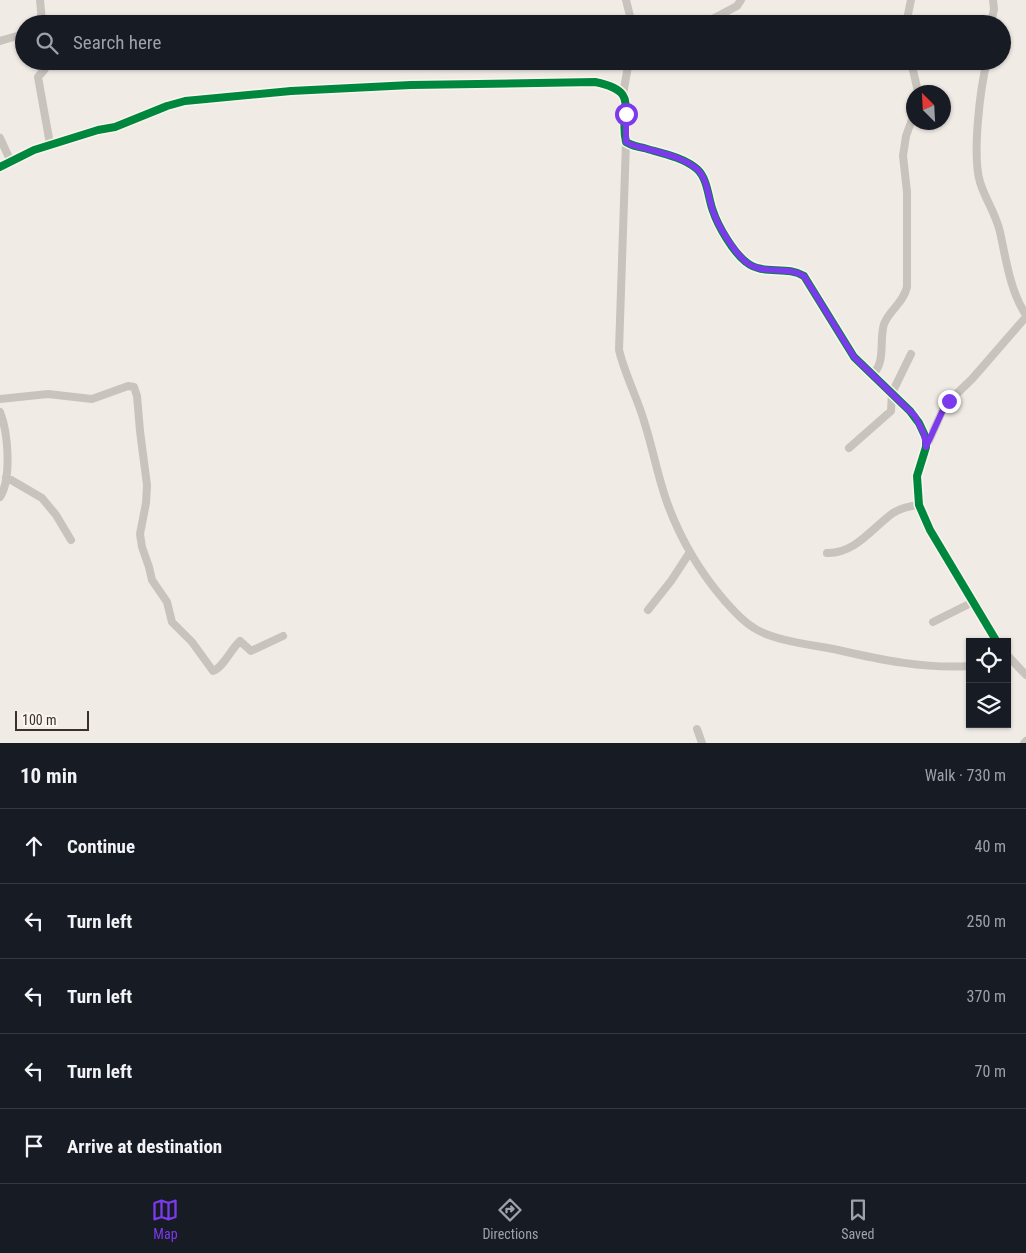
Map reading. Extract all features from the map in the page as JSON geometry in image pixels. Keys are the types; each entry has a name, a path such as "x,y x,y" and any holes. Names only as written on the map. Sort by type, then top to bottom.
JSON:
{"street":[{"path":"40,0 41,15"},
{"path":"626,0 630,15"},
{"path":"720,15 737,6 741,0"},
{"path":"908,15 911,0"},
{"path":"993,0 993,15"},
{"path":"0,41 15,37"},
{"path":"44,70 38,77 50,144"},
{"path":"623,94 629,70"},
{"path":"914,70 917,85"},
{"path":"985,70 978,128 978,174 999,228 1014,291 1026,316 972,379 945,405 926,447 916,476 919,505 930,530 995,638"},
{"path":"0,168 22,155 50,144 115,127 177,103 256,94 411,85 565,82 601,83 618,89 623,94 626,103 619,350 644,420 668,504 690,552 714,588 747,624 763,633 869,658 930,665 966,666"},
{"path":"873,374 880,361 885,322 902,301 908,288 907,192 903,152 908,130"},
{"path":"0,138 11,162"},
{"path":"626,142 680,159 698,170 705,181 713,214 734,250 752,266 760,269 790,271 804,276 858,362 873,374 919,422 926,438 926,447"},
{"path":"849,448 891,411 892,394 911,354"},
{"path":"0,399 48,394 92,399 128,386 134,387 137,396 147,485 140,538 152,580 167,602 172,622 192,642 213,670 218,669 229,653 240,642 249,650 254,650 283,636"},
{"path":"0,412 6,433 6,476 0,498"},
{"path":"6,476 42,498 56,515 71,540"},
{"path":"827,553 838,552 852,546 872,533 895,512 919,505"},
{"path":"648,610 671,581 690,552"},
{"path":"933,622 973,602"},
{"path":"1011,659 1026,675"},
{"path":"697,729 702,743"}],"cycle path":[{"path":"0,167 34,150 98,130 115,127 167,106 185,101 291,91 411,85 595,82 610,86 619,91 626,103 624,130 626,142 679,158 697,169 706,183 711,206 718,224 741,258 760,269 790,271 804,276 854,357 910,411 919,423 926,438 926,447 917,476 919,505 930,530 995,638"}],"route":[{"path":"626,114 626,142 680,159 698,170 705,181 713,214 734,250 746,262 760,269 790,271 804,276 854,357 915,416 926,438 926,447 945,405 949,401"}]}
